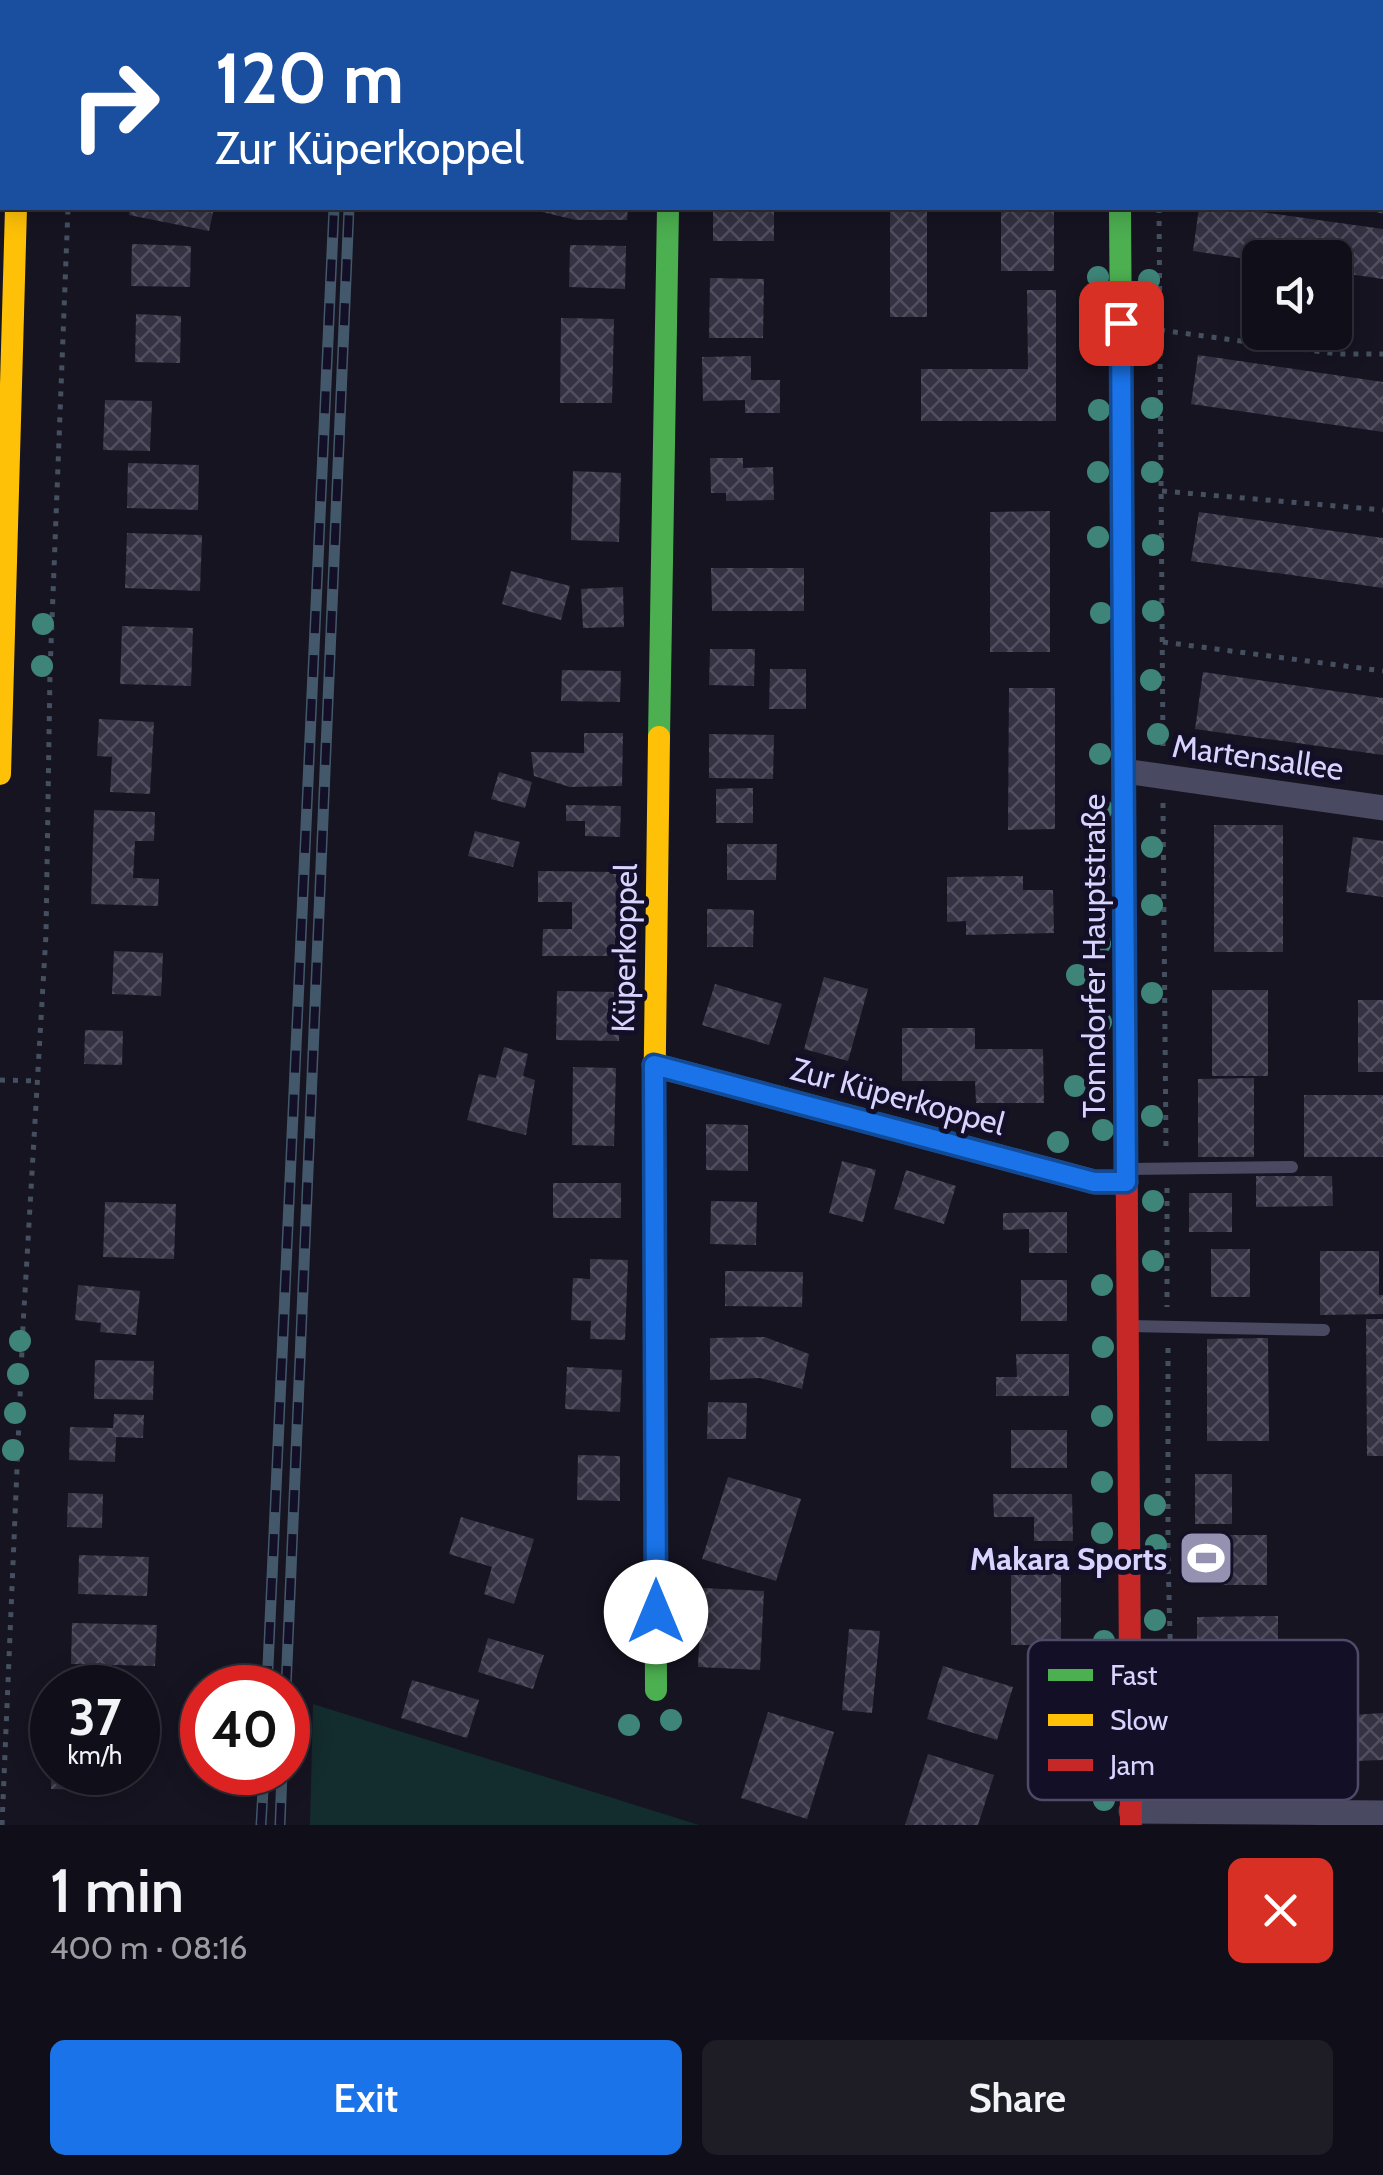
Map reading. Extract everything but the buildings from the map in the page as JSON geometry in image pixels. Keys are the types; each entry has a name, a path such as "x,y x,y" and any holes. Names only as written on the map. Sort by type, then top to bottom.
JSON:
{"main road":[{"path":"0,774 16,210"},
{"name":"Küperkoppel","path":"656,1690 654,1065 668,210"},
{"name":"Tonndorfer Hauptstraße","path":"1120,210 1130,1640"}],"street":[{"name":"Martensallee","path":"1124,771 1383,808"},
{"name":"Zur Küperkoppel","path":"654,1065 1094,1182 1126,1176"},
{"path":"1131,1818 1174,1811 1383,1813"}],"lane":[{"path":"1126,1176 1166,1168 1292,1167"},
{"path":"1128,1326 1324,1330"}],"path":[{"path":"2,1825 22,1346 46,934 50,672 68,210"},
{"path":"1159,210 1170,1640"},
{"path":"1160,330 1337,354 1383,354"},
{"path":"1161,491 1383,510"},
{"path":"1162,642 1383,671"},
{"path":"0,1080 38,1082"},
{"path":"1174,1800 1174,1811"}],"green space":[{"path":"313,1704 699,1825 310,1825"}],"railway":[{"path":"268,1665 334,210"},
{"path":"287,1665 349,210"},
{"path":"261,1825 263,1795"},
{"path":"280,1825 281,1795"}],"traffic: fast":[{"path":"659,737 668,210"},
{"path":"1120,210 1126,1066"},
{"path":"654,1121 656,1690"}],"traffic: slow":[{"path":"0,774 16,210"},
{"path":"654,1121 659,737"}],"traffic: jam":[{"path":"1126,1066 1130,1640"},
{"path":"1131,1800 1131,1825"}],"place":[{"name":"Makara Sports","path":"1206,1558"}],"route":[{"path":"656,1612 654,1065 1094,1182 1126,1182 1121,323"}]}
